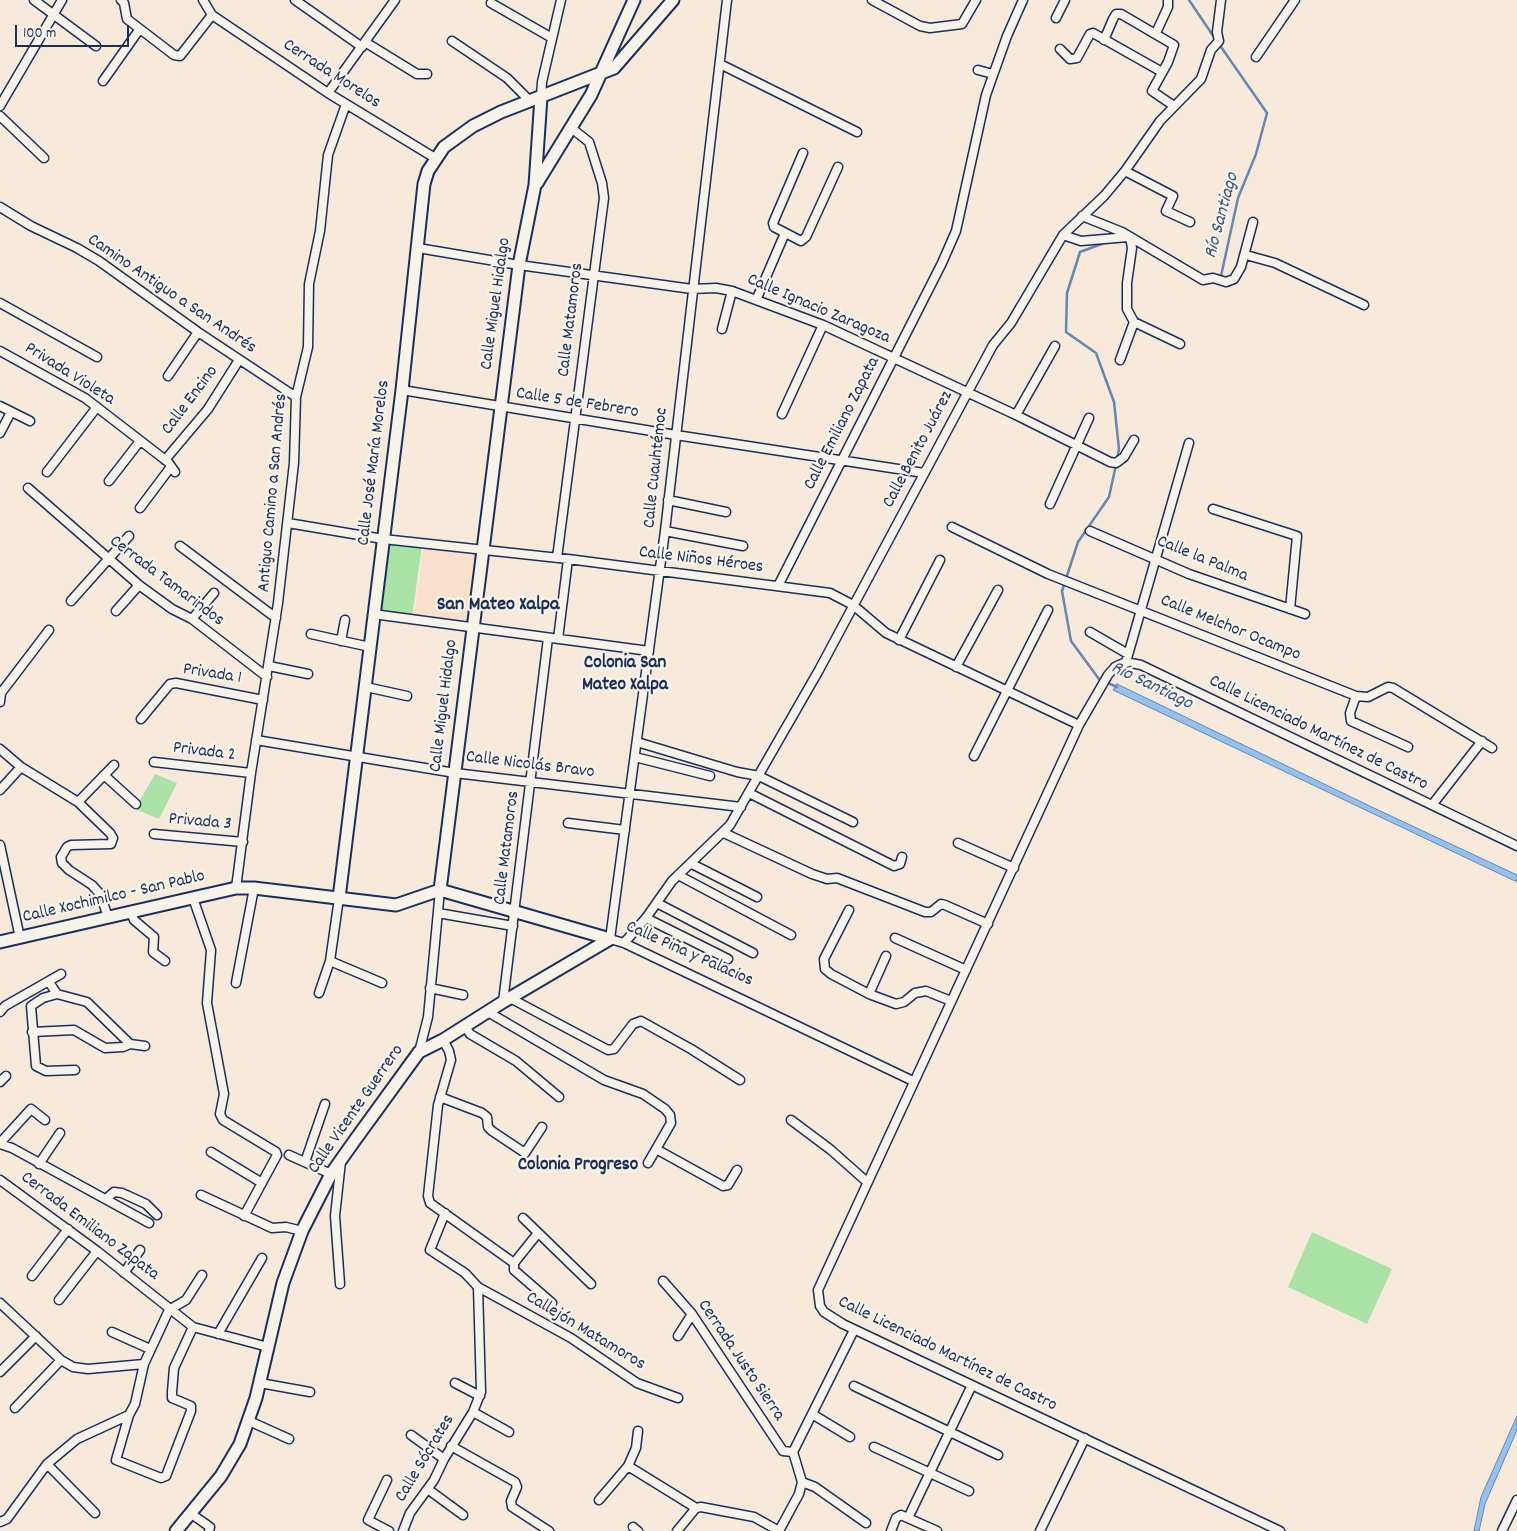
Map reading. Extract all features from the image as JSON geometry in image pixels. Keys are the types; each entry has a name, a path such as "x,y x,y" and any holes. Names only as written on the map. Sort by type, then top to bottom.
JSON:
{"main road":[{"name":"Calle Miguel Hidalgo","path":"535,186 591,94 634,0"},
{"name":"Calle José María Morelos","path":"339,898 402,390 424,184 435,158 449,143 473,126 501,112 614,68 673,0"},
{"name":"Calle Miguel Hidalgo","path":"440,890 518,265 535,186 536,99"},
{"name":"Calle Xochimilco - San Pablo","path":"0,942 108,917 132,914 236,888 254,888 396,905 440,890"},
{"name":"Calle Piña y Palacios","path":"440,890 610,939"},
{"name":"Calle Vicente Guerrero","path":"176,1531 221,1476 240,1444 260,1383 283,1283 302,1231 331,1174 419,1052 443,1040 610,939"}],"street":[{"path":"34,0 96,46"},
{"path":"0,106 62,0"},
{"path":"121,0 126,7 125,14 127,19 174,55 180,56 212,15 203,0"},
{"path":"295,0 363,45 417,74 427,74"},
{"path":"328,93 395,0"},
{"path":"452,41 536,99 561,0"},
{"name":"Calle Cuauhtémoc","path":"610,939 665,530 727,0"},
{"path":"872,0 920,26 930,28 962,24 976,0"},
{"name":"Calle Emiliano Zapata","path":"778,586 894,358 956,231 986,96 1022,0"},
{"path":"1056,18 1065,0"},
{"path":"1156,33 1168,6 1168,0"},
{"name":"Calle Benito Juárez","path":"624,943 646,918 678,875 724,833 741,807 994,345 1011,323 1063,235 1098,202 1125,171 1160,121 1201,79 1215,46 1221,0"},
{"path":"1256,57 1295,0"},
{"path":"490,3 552,38"},
{"path":"1104,40 1116,14 1121,14 1174,45 1152,91 1174,106"},
{"name":"Cerrada Morelos","path":"212,15 328,93 435,158"},
{"path":"103,81 139,30"},
{"path":"1060,49 1073,59 1080,55 1090,34 1097,34 1104,40 1162,72"},
{"path":"720,64 857,132"},
{"path":"978,70 993,74"},
{"name":"Antiguo Camino a San Andrés","path":"236,888 251,773 276,618 288,523 294,463 296,397 308,347 309,284 320,231 325,174 334,135 346,104"},
{"path":"0,116 44,158"},
{"name":"Calle Matamoros","path":"558,558 604,190 589,142 570,127"},
{"path":"804,153 773,223 774,227 801,241 804,240 838,167"},
{"path":"1125,171 1173,196 1166,211 1190,222"},
{"name":"Camino Antiguo a San Andrés","path":"0,207 31,226 99,261 198,332 296,397"},
{"path":"1082,216 1203,280 1213,278 1226,282 1237,275 1246,255 1253,222"},
{"path":"757,298 785,233"},
{"path":"1063,235 1081,241 1131,242"},
{"path":"1131,242 1127,282 1127,309 1134,322 1180,344"},
{"name":"Calle Ignacio Zaragoza","path":"418,248 518,265 692,289 716,288 732,291 757,298 823,326 968,392 1116,463 1123,457 1134,440"},
{"path":"1246,255 1275,263 1364,305"},
{"path":"722,329 732,291"},
{"path":"0,303 98,357"},
{"path":"1120,360 1134,322"},
{"path":"782,414 823,326"},
{"name":"Calle Encino","path":"168,376 198,332"},
{"path":"1016,415 1056,346"},
{"name":"Privada Violeta","path":"0,351 50,377 97,407 165,460"},
{"name":"Calle Encino","path":"165,460 208,409 239,360"},
{"name":"Calle 5 de Febrero","path":"402,390 676,436 924,472"},
{"path":"0,406 30,422"},
{"path":"47,472 97,407"},
{"path":"0,433 11,412"},
{"path":"1050,504 1089,418"},
{"path":"109,481 140,441"},
{"path":"1127,658 1189,443"},
{"path":"140,508 173,470 165,460"},
{"name":"Cerrada Tamarindos","path":"28,488 139,585 172,609 192,619 267,677"},
{"path":"668,500 726,512"},
{"path":"1213,509 1297,536 1290,609"},
{"name":"Calle Niños Héroes","path":"288,523 383,539 568,559 830,593 853,605 886,633 899,640 1079,725"},
{"name":"Calle Melchor Ocampo","path":"952,527 1034,568 1356,696"},
{"path":"665,530 743,546"},
{"name":"Calle la Palma","path":"1090,531 1157,558 1189,574 1305,614"},
{"path":"71,601 129,536"},
{"path":"180,546 276,618"},
{"path":"558,639 568,559"},
{"path":"899,640 940,560"},
{"path":"116,611 139,585"},
{"path":"956,667 998,590"},
{"path":"192,619 214,593"},
{"path":"974,756 1008,693 1048,610"},
{"path":"374,614 649,651"},
{"path":"342,641 345,620"},
{"path":"0,702 1,693 49,630"},
{"name":"Calle Licenciado Martínez de Castro","path":"1090,632 1127,658 1517,846"},
{"path":"311,634 370,647"},
{"name":"Calle Matamoros","path":"507,1000 513,926 548,638"},
{"name":"Calle Licenciado Martínez de Castro","path":"1127,658 1108,675 1079,725 867,1182 818,1290 818,1300 824,1312 854,1330 1280,1531"},
{"path":"269,666 308,674"},
{"name":"Privada 1","path":"141,719 170,684 176,683 263,700"},
{"path":"366,687 407,696"},
{"path":"1408,747 1351,722 1350,713 1356,696 1368,697 1388,687 1393,688 1492,748"},
{"name":"Calle Nicolás Bravo","path":"256,740 355,758 455,773 741,807"},
{"path":"1432,805 1482,741"},
{"path":"637,742 737,772 759,776 853,822"},
{"path":"0,749 21,768 78,802 110,833 113,841 108,845 67,847 61,857 62,862 92,885 100,894 108,917"},
{"path":"635,757 710,776"},
{"name":"Privada 2","path":"154,762 251,773"},
{"path":"78,802 114,765"},
{"path":"0,790 21,768"},
{"path":"104,775 136,804"},
{"path":"749,793 894,866 900,864 902,857"},
{"path":"568,823 625,830"},
{"path":"724,833 812,874 827,879 837,878 925,912 931,912 941,904 945,905 988,924"},
{"name":"Privada 3","path":"154,834 243,842"},
{"path":"0,844 20,938"},
{"path":"958,844 1014,868"},
{"path":"692,864 756,896"},
{"path":"678,875 790,935"},
{"path":"236,983 254,888"},
{"name":"Calle Miguel Hidalgo","path":"419,1052 428,1017 440,890"},
{"path":"193,898 211,950 207,1003 224,1094 220,1114 223,1120 276,1152 275,1159 244,1216"},
{"path":"319,993 330,961 339,898"},
{"path":"657,903 753,953"},
{"path":"849,910 824,959 824,968 830,974 869,994 896,1004 904,1002 915,993 926,991 951,1001"},
{"path":"438,913 513,926"},
{"path":"132,914 134,920 154,937 153,952 165,961"},
{"path":"646,918 728,959"},
{"path":"894,938 966,970"},
{"name":"Calle Piña y Palacios","path":"610,939 624,943 913,1081"},
{"path":"869,994 886,956"},
{"path":"330,961 382,983"},
{"path":"2,1007 61,974"},
{"path":"49,982 57,994"},
{"path":"430,988 463,995"},
{"path":"75,1070 46,1071 36,1066 30,1006 43,998 57,994 87,1002 130,1044"},
{"path":"507,1000 608,1050 614,1049 633,1024 640,1021 691,1049 740,1080"},
{"path":"488,1012 604,1080 643,1094 665,1108 670,1115 671,1123 648,1163"},
{"path":"465,1026 470,1034 516,1061 558,1097"},
{"path":"32,1032 74,1030 105,1048 123,1047 130,1044 145,1046"},
{"path":"443,1040 451,1060 440,1097 428,1196 430,1203 514,1263"},
{"path":"0,1082 6,1076"},
{"path":"440,1097 482,1114 487,1118 488,1127 492,1131 525,1153 542,1127"},
{"path":"305,1162 325,1104"},
{"path":"0,1144 31,1109 45,1120"},
{"path":"790,1120 831,1150 867,1182"},
{"path":"39,1164 60,1133"},
{"name":"Cerrada Emiliano Zapata","path":"0,1144 12,1148 149,1223"},
{"path":"656,1150 723,1186 728,1185 737,1170"},
{"path":"211,1152 262,1183"},
{"path":"289,1155 331,1174"},
{"path":"340,1284 335,1216 341,1161"},
{"name":"Cerrada Emiliano Zapata","path":"0,1180 160,1299 169,1310"},
{"path":"106,1199 114,1192 122,1193 146,1204 157,1215"},
{"path":"200,1195 276,1229 286,1227 302,1231"},
{"name":"Callejón Matamoros","path":"445,1213 430,1250 465,1273 478,1287 571,1338 637,1383 678,1398"},
{"path":"523,1218 591,1284"},
{"path":"32,1276 68,1229"},
{"path":"538,1233 514,1263 514,1270 552,1303"},
{"path":"124,1273 140,1250"},
{"path":"59,1300 97,1251"},
{"path":"218,1334 262,1258"},
{"path":"193,1327 174,1368 172,1392 172,1398 191,1406 192,1411 166,1476 161,1478 116,1460 129,1415 135,1404 144,1364 150,1349 169,1310 186,1300 202,1275"},
{"name":"Cerrada Justo Sierra","path":"663,1281 692,1314 783,1451 793,1452"},
{"path":"478,1287 480,1396"},
{"path":"0,1303 61,1360 78,1369 144,1364"},
{"path":"169,1310 193,1327 268,1347"},
{"path":"678,1336 692,1314"},
{"path":"628,1466 696,1508 754,1517 779,1531 799,1494 802,1482 793,1452 854,1330"},
{"path":"112,1332 150,1349"},
{"path":"0,1372 36,1336"},
{"path":"15,1408 61,1360"},
{"path":"455,1382 480,1396"},
{"path":"260,1383 310,1392"},
{"path":"909,1516 972,1385"},
{"path":"854,1386 998,1456"},
{"name":"Calle Sócrates","path":"403,1531 410,1513 428,1490 480,1396"},
{"path":"475,1408 509,1432"},
{"path":"812,1414 850,1436"},
{"path":"0,1522 6,1519 47,1464 77,1439 129,1415"},
{"path":"248,1421 289,1438"},
{"path":"599,1500 628,1466 636,1448 638,1431"},
{"path":"411,1435 444,1459"},
{"path":"1040,1531 1085,1438"},
{"path":"451,1446 515,1482 517,1487 511,1501 512,1508 549,1531"},
{"path":"874,1447 930,1471 969,1491"},
{"path":"47,1464 95,1513"},
{"path":"387,1480 368,1520 389,1531"},
{"path":"802,1482 814,1487 866,1523"},
{"path":"428,1490 463,1515"},
{"path":"1502,1531 1517,1500"},
{"path":"677,1531 696,1508"},
{"path":"190,1513 211,1530"},
{"path":"891,1531 898,1516 909,1516 937,1531"}],"shaded area":[{"path":"424,545 476,552 466,624 414,617"}],"green space":[{"path":"387,540 422,545 412,617 377,613"},
{"path":"155,774 177,783 159,819 135,809"},
{"path":"1312,1232 1392,1269 1367,1324 1288,1287"}],"water":[{"path":"1117,684 1517,875 1517,882 1113,690"},
{"path":"1517,1416 1517,1430 1485,1504 1479,1531 1474,1531 1481,1497"}],"waterway":[{"name":"Río Santiago","path":"1189,0 1216,40"},
{"name":"Río Santiago","path":"1217,278 1221,276 1238,198 1256,154 1267,113 1219,44"},
{"name":"Río Santiago","path":"1107,242 1080,252 1067,293 1066,332 1096,353 1114,402 1119,449 1117,459"},
{"name":"Río Santiago","path":"1116,465 1109,497 1078,542 1062,591 1071,641 1099,679 1117,687"}],"district":[{"name":"San Mateo Xalpa","path":"498,606"},
{"name":"Colonia San Mateo Xalpa","path":"625,675"},
{"name":"Colonia Progreso","path":"578,1166"}]}
